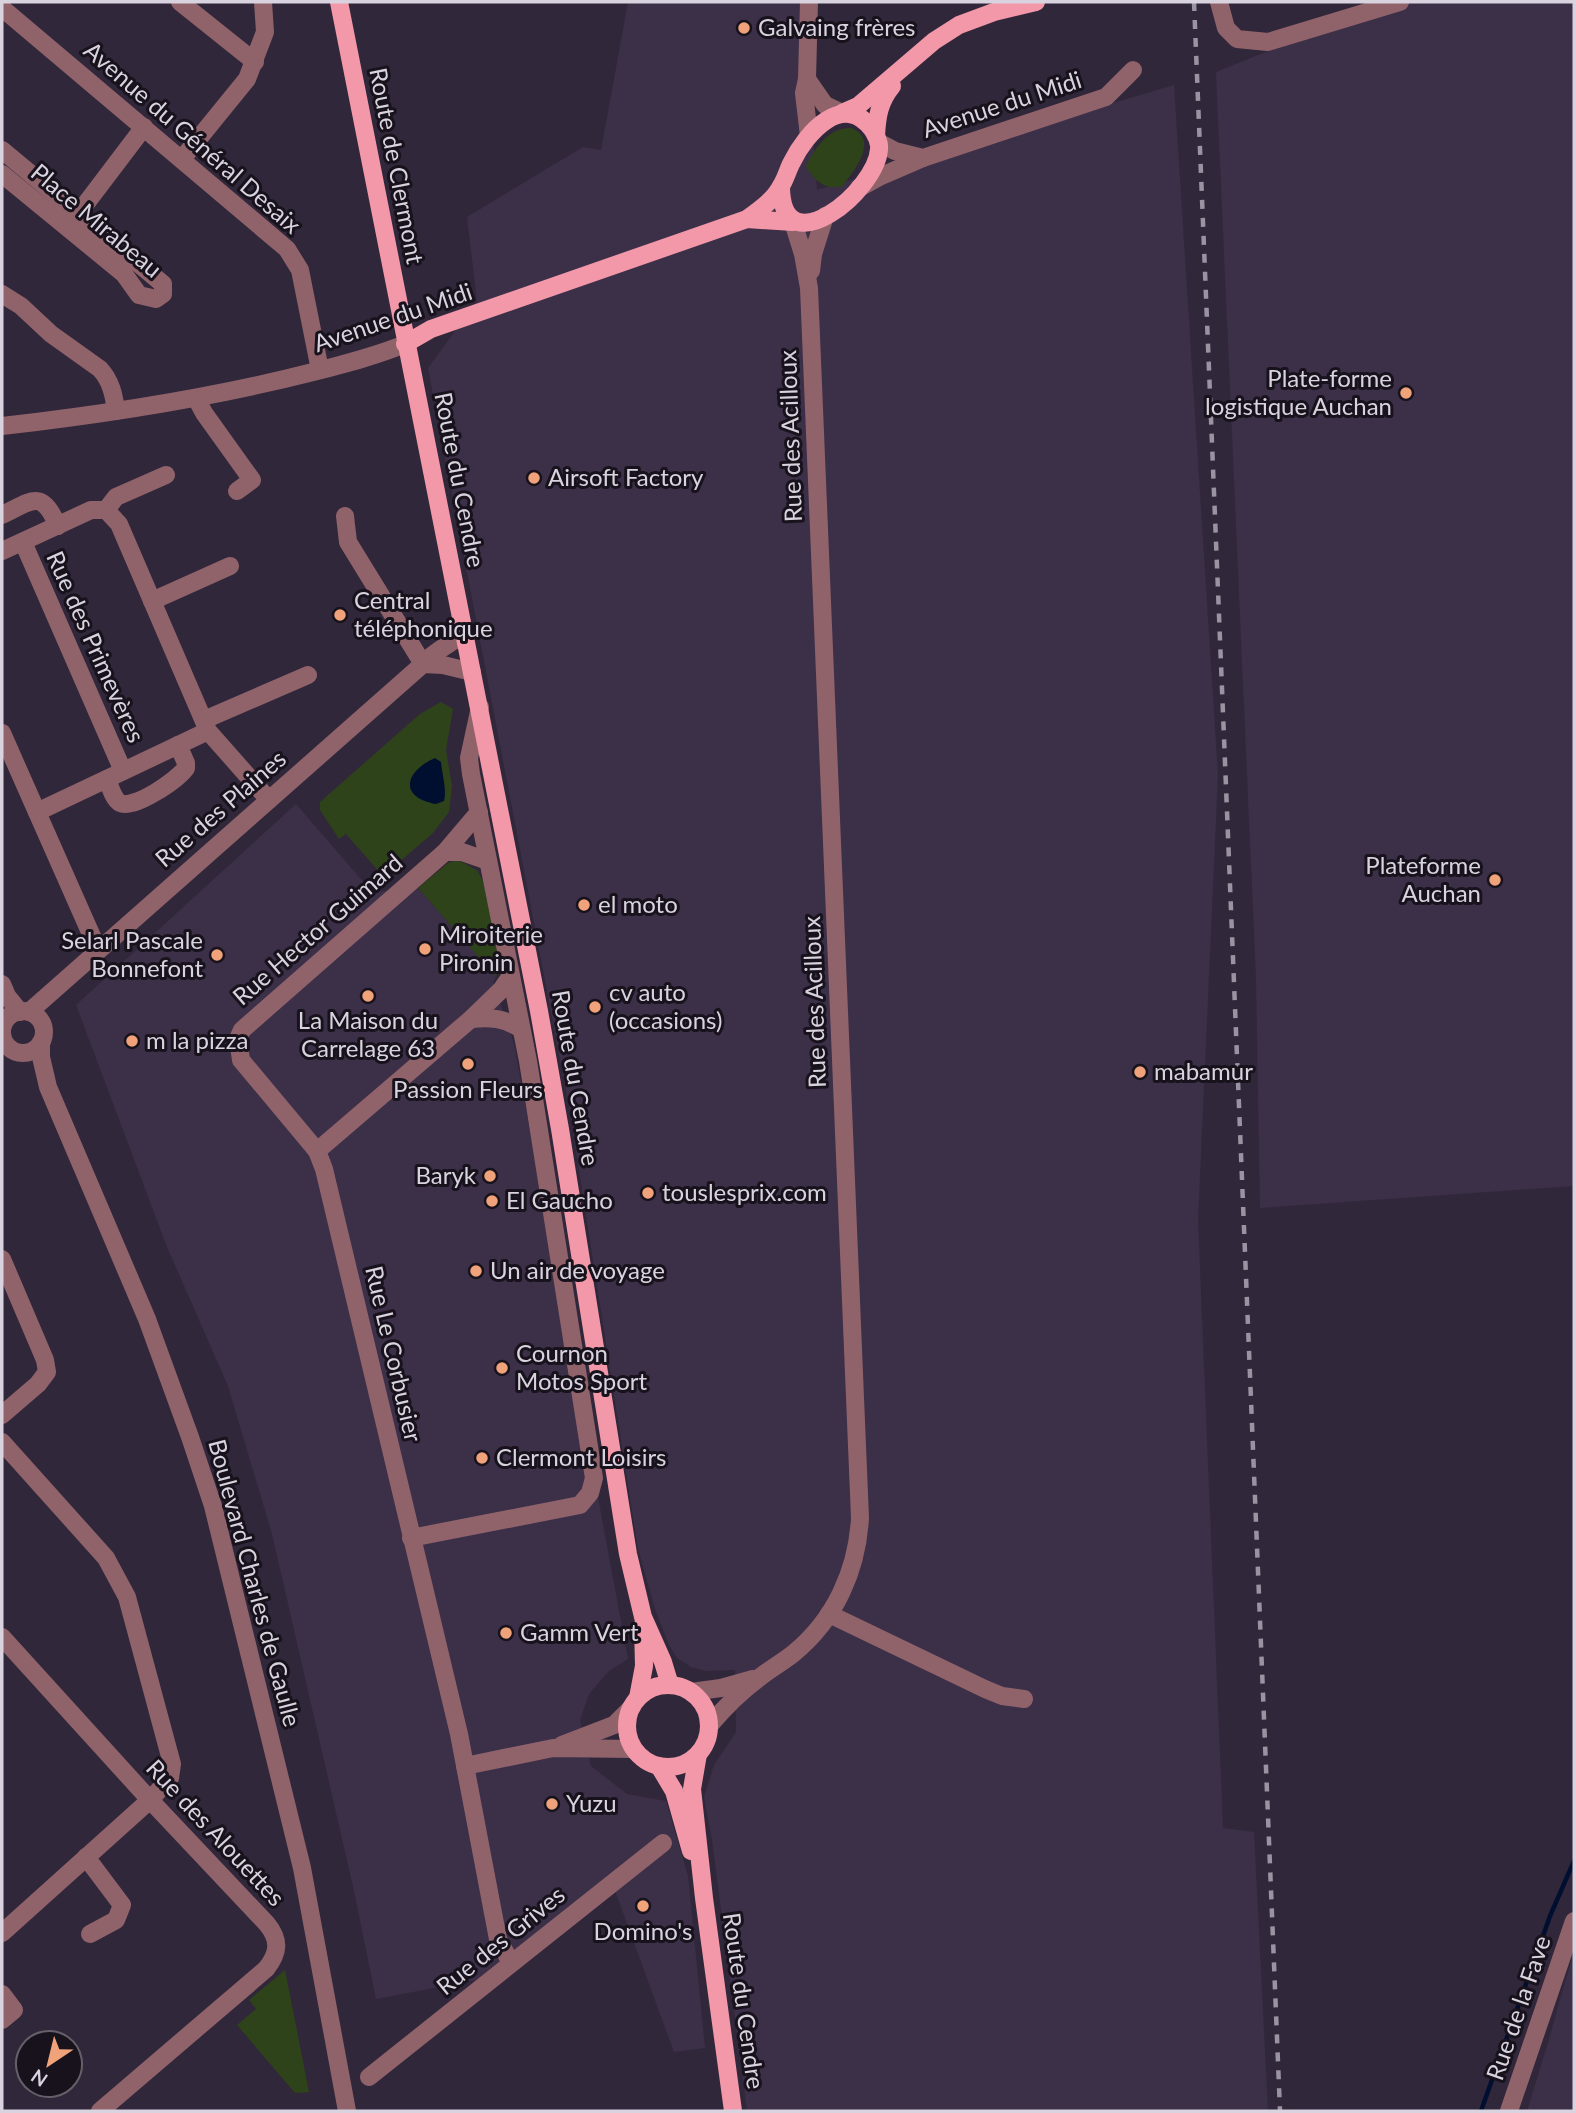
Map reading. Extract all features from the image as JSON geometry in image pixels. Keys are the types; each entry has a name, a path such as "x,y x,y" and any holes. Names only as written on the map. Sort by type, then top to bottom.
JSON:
{"main road":[{"name":"Route de Clermont","path":"340,2 345,40 374,173 405,344"},
{"path":"902,68 880,105 877,117 879,149 875,164 859,188 839,208 825,216 808,223 793,222 781,204 781,188 792,161 819,126 864,102 902,68 934,41 960,26 994,12 1036,2"},
{"path":"842,113 865,122 877,139"},
{"name":"Avenue du Midi","path":"405,344 431,329 747,219 781,188"},
{"name":"Avenue du Midi","path":"747,219 793,222"},
{"name":"Route du Cendre","path":"405,344 480,707 558,1115 628,1554 643,1617 670,1685"},
{"name":"Route du Cendre","path":"635,1702 644,1666 643,1617"},
{"path":"670,1685 691,1692 702,1704 709,1726 706,1741 698,1754 680,1765 659,1766 645,1760 633,1749 627,1728 635,1702 656,1687 670,1685"},
{"name":"Route du Cendre","path":"698,1754 692,1789 733,2111"},
{"name":"Route du Cendre","path":"659,1766 674,1791 704,1898"}],"street":[{"path":"180,2 255,62"},
{"path":"182,159 247,79 265,32 263,2"},
{"path":"809,2 807,79 804,93 809,136"},
{"path":"1219,2 1226,28 1237,38 1268,42 1400,2"},
{"name":"Avenue du Général Desaix","path":"2,8 278,240 298,264 320,370"},
{"name":"Avenue du Midi","path":"877,139 895,151 923,158 1105,97 1133,70"},
{"path":"807,79 825,105 842,113"},
{"name":"Place Mirabeau","path":"78,214 144,127"},
{"name":"Place Mirabeau","path":"2,150 163,284 163,294 156,299 139,295 124,274 2,174"},
{"path":"859,188 923,158"},
{"name":"Rue des Acilloux","path":"809,288 813,254 825,216"},
{"name":"Rue des Acilloux","path":"709,1726 729,1703 803,1645 829,1614 852,1567 860,1518 809,288 803,254 793,222"},
{"path":"2,294 100,369 114,395 116,411"},
{"name":"Avenue du Midi","path":"2,426 116,411 276,382 405,344"},
{"path":"196,398 252,480 237,491"},
{"path":"106,510 116,498 166,475"},
{"path":"2,514 29,502 41,501 49,506 58,526"},
{"path":"2,551 91,510 106,510 119,524 206,726 268,800"},
{"path":"345,516 348,542 424,664 443,665 472,672"},
{"name":"Rue des Primevères","path":"23,542 115,775 116,798 121,803 128,804 166,787 186,768 178,745"},
{"path":"152,601 230,566"},
{"name":"Rue des Plaines","path":"12,1018 52,992 424,664 434,652 451,645 464,633"},
{"path":"37,812 178,745 206,726 308,675"},
{"path":"411,1538 580,1505 590,1493 594,1478 521,1029 469,758 480,707"},
{"path":"2,733 98,950"},
{"path":"445,852 479,812"},
{"path":"445,852 462,852 488,861"},
{"name":"Rue Hector Guimard","path":"317,1151 241,1060 238,1039 242,1030 445,852"},
{"path":"317,1151 471,1019 501,990 510,977"},
{"path":"4,990 12,1018 4,1041 9,1051 27,1053 37,1047 42,1035 52,992"},
{"path":"12,1018 36,1016 42,1035"},
{"path":"471,1019 491,1017 507,1020 521,1029"},
{"name":"Boulevard Charles de Gaulle","path":"42,1035 41,1058 48,1087 147,1319 212,1506 302,1868 347,2111"},
{"name":"Boulevard Charles de Gaulle","path":"9,1051 48,1087"},
{"name":"Rue Le Corbusier","path":"317,1151 327,1182 465,1766 496,1929 502,1949 512,1963"},
{"path":"2,1259 45,1360 47,1372 38,1384 2,1415"},
{"path":"2,1442 106,1558 127,1597 172,1764 170,1778 150,1800 2,1933"},
{"path":"829,1614 985,1689 1002,1696 1024,1699"},
{"name":"Rue des Alouettes","path":"2,1637 267,1924 275,1934 278,1945 266,1969 100,2111"},
{"name":"Rue des Acilloux","path":"691,1692 721,1688 760,1677"},
{"path":"465,1766 553,1748 614,1725 635,1702"},
{"path":"553,1748 633,1749"},
{"name":"Rue des Grives","path":"369,2077 663,1843"},
{"path":"86,1857 122,1905 116,1920 90,1934"},
{"name":"Rue de la Fave","path":"1509,2111 1574,1922"},
{"path":"2,1994 14,2010 2,2020"}],"shaded area":[{"path":"628,2 804,2 817,190 1174,85 1218,775 1198,1220 1223,1828 1254,1832 1268,2111 747,2111 704,1797 714,1765 736,1732 735,1670 705,1671 691,1667 677,1658 655,1609 638,1549 569,1106 428,368 477,301 467,217 583,147 601,150"},
{"path":"1415,2 1574,2 1574,1186 1260,1208 1256,978 1216,72 1336,24"},
{"path":"296,804 372,892 418,888 496,977 493,982 514,1044 628,1659 609,1671 589,1694 580,1720 591,1766 627,1794 666,1801 688,1876 705,2048 674,2052 610,1877 476,1980 376,1999 354,1891 272,1534 228,1386 167,1247 76,1005"},
{"path":"1574,1951 1574,2111 1527,2111 1547,2046"}],"green space":[{"path":"851,128 864,140 858,164 843,186 821,184 806,166 818,146 829,135"},
{"path":"441,702 453,709 446,750 452,786 449,812 433,833 383,876 346,834 339,839 320,810 320,802 420,714"},
{"path":"458,860 477,870 483,881 500,962 496,977 418,888 448,863"},
{"path":"285,1970 309,2092 295,2093 237,2025 256,2009 249,2000"}],"water":[{"path":"435,758 441,762 445,792 444,801 436,804 416,796 410,783 417,770"}],"waterway":[{"path":"1481,2111 1550,1916 1574,1861"}],"railway":[{"path":"1194,2 1280,2111"}],"place":[{"name":"Galvaing frères","path":"744,28"},
{"name":"Plate-forme logistique Auchan","path":"1406,393"},
{"name":"Airsoft Factory","path":"534,478"},
{"name":"Central téléphonique","path":"340,615"},
{"name":"Plateforme Auchan","path":"1495,880"},
{"name":"el moto","path":"584,905"},
{"name":"Miroiterie Pironin","path":"425,949"},
{"name":"Selarl Pascale Bonnefont","path":"217,955"},
{"name":"La Maison du Carrelage 63","path":"368,996"},
{"name":"cv auto (occasions)","path":"595,1007"},
{"name":"m la pizza","path":"132,1041"},
{"name":"Passion Fleurs","path":"468,1064"},
{"name":"mabamur","path":"1140,1072"},
{"name":"Baryk","path":"490,1176"},
{"name":"touslesprix.com","path":"648,1193"},
{"name":"El Gaucho","path":"492,1201"},
{"name":"Un air de voyage","path":"476,1271"},
{"name":"Cournon Motos Sport","path":"502,1368"},
{"name":"Clermont Loisirs","path":"482,1458"},
{"name":"Gamm Vert","path":"506,1633"},
{"name":"Yuzu","path":"552,1804"},
{"name":"Domino's","path":"643,1906"}]}
